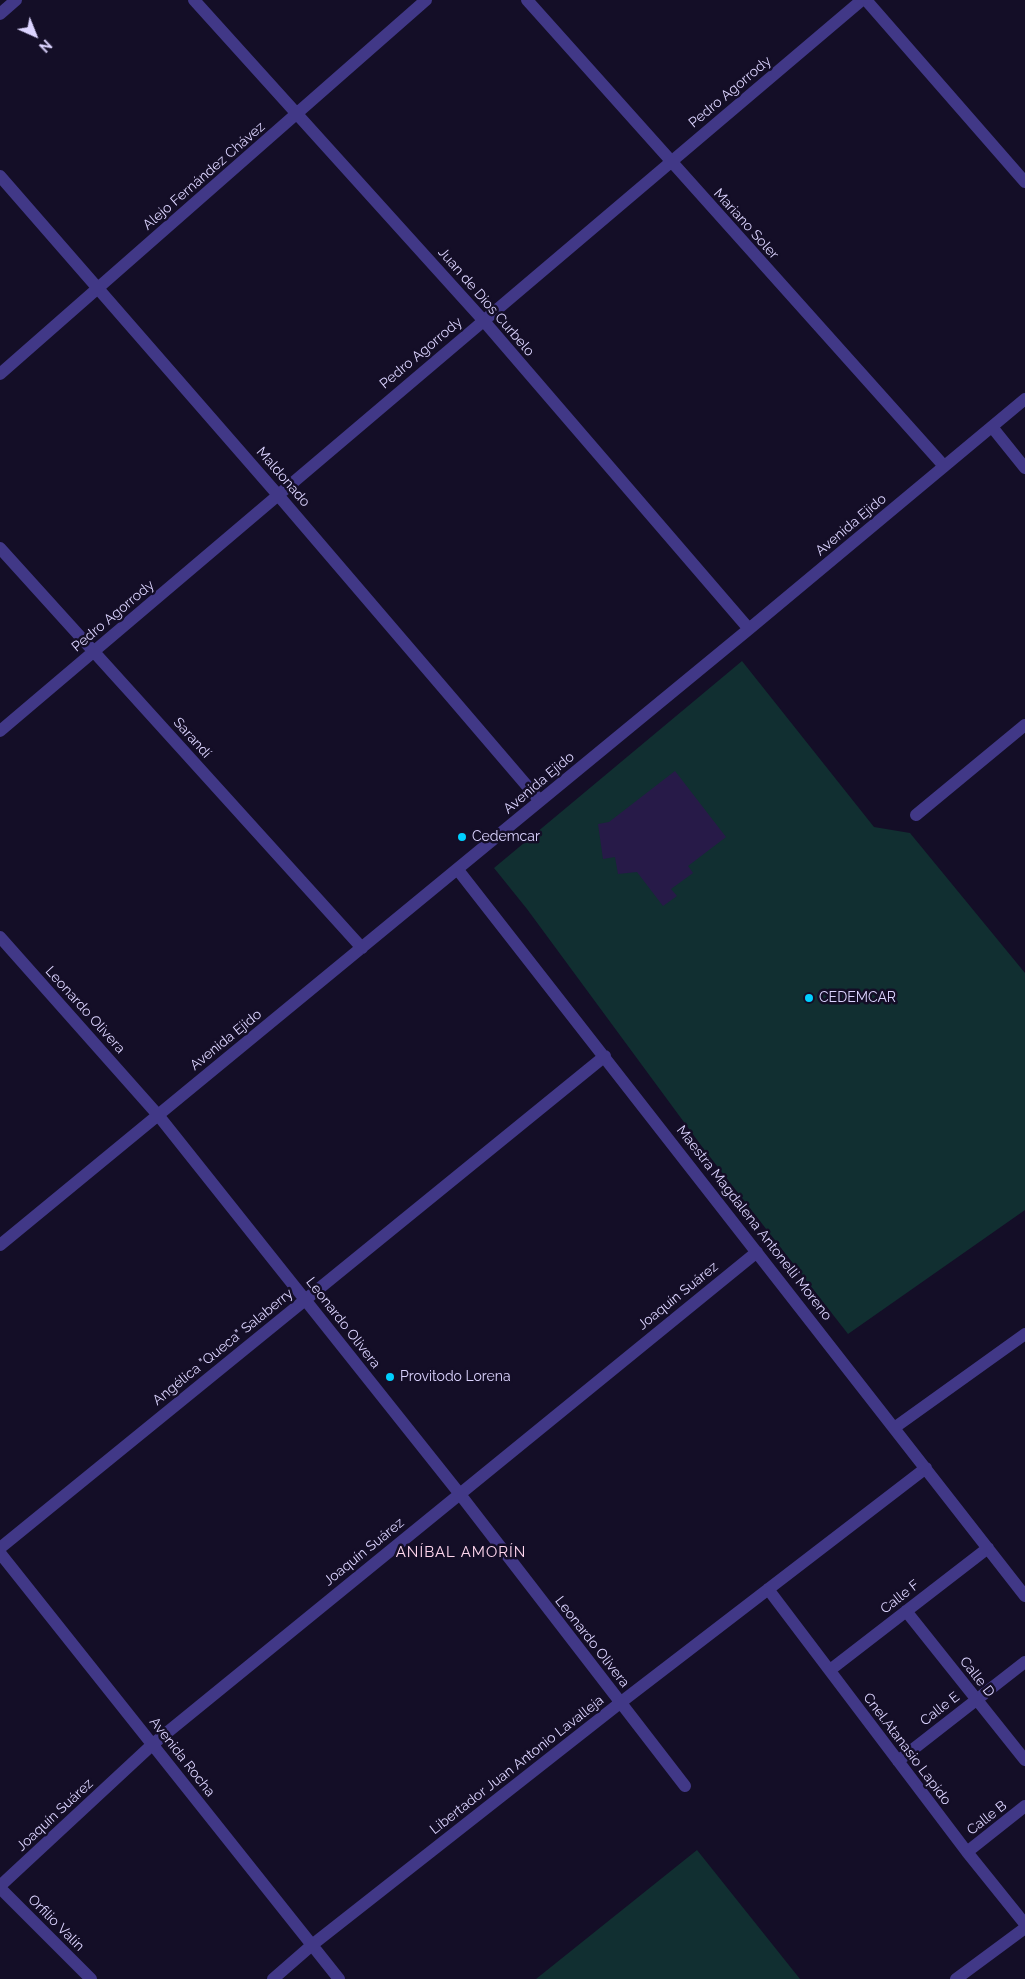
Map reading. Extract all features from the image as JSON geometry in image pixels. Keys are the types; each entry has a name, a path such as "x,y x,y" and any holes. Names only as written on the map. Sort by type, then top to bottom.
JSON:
{"street":[{"path":"0,14 16,0"},
{"name":"Juan de Dios Curbelo","path":"194,0 483,320 749,629"},
{"name":"Alejo Fernández Chávez","path":"0,374 426,0"},
{"name":"Mariano Soler","path":"527,0 944,466"},
{"path":"864,0 1025,182"},
{"name":"Pedro Agorrody","path":"0,731 483,320 864,0"},
{"name":"Maldonado","path":"0,176 278,494 540,801"},
{"name":"Avenida Ejido","path":"0,1245 458,870 1025,399"},
{"path":"992,427 1025,468"},
{"name":"Sarandí","path":"0,548 362,948"},
{"path":"916,815 1025,725"},
{"name":"Maestra Magdalena Antonelli Moreno","path":"458,870 1025,1596"},
{"name":"Leonardo Olivera","path":"0,937 158,1115 459,1493 684,1786"},
{"name":"Angélica \"Queca\" Salaberry","path":"0,1548 605,1056"},
{"name":"Joaquín Suárez","path":"0,1887 152,1744 757,1252"},
{"path":"894,1428 1025,1334"},
{"name":"Libertador Juan Antonio Lavalleja","path":"273,1979 312,1945 620,1703 926,1468"},
{"name":"Calle F","path":"830,1670 988,1548"},
{"name":"Avenida Rocha","path":"0,1553 339,1979"},
{"name":"Cnel.Atanasio Lapido","path":"768,1589 966,1852 1025,1924"},
{"name":"Calle D","path":"906,1611 1025,1760"},
{"name":"Calle E","path":"898,1761 1025,1662"},
{"name":"Calle B","path":"966,1852 1025,1806"},
{"name":"Orfilio Valín","path":"0,1887 90,1979"},
{"path":"956,1979 1025,1928"}],"green space":[{"name":"CEDEMCAR","path":"742,661 874,827 910,833 1025,973 1025,1210 848,1334 703,1148 527,909 494,868"},
{"path":"697,1850 800,1979 536,1979"}],"building":[{"path":"675,771 726,837 688,866 693,873 671,889 677,896 663,906 637,872 618,874 615,857 603,859 598,824 609,822"}],"place":[{"name":"Cedemcar","path":"462,837"},
{"name":"CEDEMCAR","path":"809,998"},
{"name":"Provitodo Lorena","path":"390,1377"}],"district":[{"name":"ANÍBAL AMORÍN","path":"461,1552"}]}
